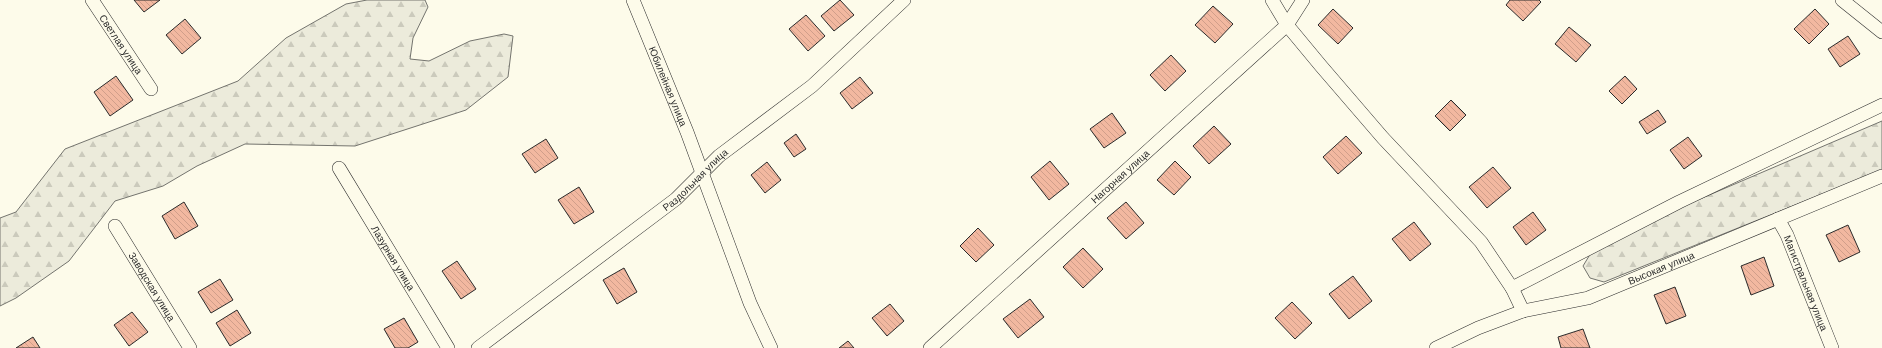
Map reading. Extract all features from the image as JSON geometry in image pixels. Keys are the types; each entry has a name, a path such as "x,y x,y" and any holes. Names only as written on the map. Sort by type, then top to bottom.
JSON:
{"street":[{"name":"Светлая улица","path":"92,0 151,89"},
{"name":"Юбилейная улица","path":"633,0 687,132 750,303 771,348"},
{"name":"Раздольная улица","path":"478,348 676,200 719,156 812,86 904,0"},
{"path":"1272,0 1287,25 1383,138 1481,242 1512,288 1523,311"},
{"name":"Нагорная улица","path":"930,348 1287,25 1303,0"},
{"path":"1842,0 1882,32"},
{"path":"1512,288 1679,202 1882,105"},
{"name":"Лазурная улица","path":"339,168 448,348"},
{"name":"Высокая улица","path":"1436,348 1478,328 1523,311 1588,298 1882,176"},
{"name":"Магистральная улица","path":"1778,219 1788,235 1832,348"},
{"name":"Заводская улица","path":"115,226 190,348"}],"green space":[{"path":"367,0 425,0 428,7 413,38 410,59 429,61 470,41 504,34 513,36 508,77 466,110 355,146 245,144 197,166 163,186 115,201 69,261 16,298 0,306 0,218 16,212 65,149 238,81 286,38 346,4"},
{"path":"1882,121 1882,170 1604,282 1590,278 1583,266 1597,243"}],"building":[{"path":"134,0 160,0 144,12"},
{"path":"840,0 854,15 834,31 821,16"},
{"path":"1510,0 1539,0 1541,2 1523,21 1506,5"},
{"path":"1213,6 1233,24 1215,43 1195,25"},
{"path":"1333,9 1353,28 1338,44 1318,25"},
{"path":"1815,9 1829,24 1809,44 1794,29"},
{"path":"806,15 825,36 808,51 789,29"},
{"path":"185,19 201,38 182,54 166,35"},
{"path":"1569,27 1591,45 1576,62 1555,44"},
{"path":"1848,36 1860,54 1840,67 1828,49"},
{"path":"1171,55 1186,71 1165,91 1150,75"},
{"path":"116,76 133,100 110,116 94,92"},
{"path":"1625,76 1637,89 1622,104 1609,91"},
{"path":"860,77 873,93 852,109 840,93"},
{"path":"1451,100 1466,115 1450,131 1435,116"},
{"path":"1658,110 1666,122 1647,134 1639,122"},
{"path":"1112,113 1126,133 1104,148 1090,129"},
{"path":"1214,126 1231,144 1209,164 1193,146"},
{"path":"796,134 806,149 794,157 784,143"},
{"path":"1346,136 1362,153 1338,174 1323,157"},
{"path":"1688,137 1702,156 1684,169 1670,150"},
{"path":"546,139 558,158 535,173 522,154"},
{"path":"1050,161 1069,184 1049,200 1031,177"},
{"path":"1175,161 1191,177 1174,195 1157,180"},
{"path":"767,162 781,180 765,193 751,175"},
{"path":"1493,167 1511,188 1487,208 1469,187"},
{"path":"579,187 594,212 574,224 558,200"},
{"path":"184,202 198,226 175,239 162,216"},
{"path":"1126,202 1144,223 1126,239 1107,218"},
{"path":"1533,212 1546,230 1526,245 1513,227"},
{"path":"1414,222 1431,244 1410,261 1392,239"},
{"path":"1848,225 1860,252 1839,262 1826,235"},
{"path":"978,228 994,245 976,262 960,246"},
{"path":"1083,248 1103,269 1083,288 1063,267"},
{"path":"1764,257 1774,286 1751,295 1741,266"},
{"path":"457,261 476,289 461,299 442,271"},
{"path":"624,268 637,292 617,304 603,280"},
{"path":"1353,276 1372,301 1349,319 1329,294"},
{"path":"220,279 233,300 211,313 198,292"},
{"path":"1675,287 1686,316 1666,324 1654,295"},
{"path":"1030,299 1044,317 1018,338 1003,319"},
{"path":"1292,302 1312,323 1295,339 1275,318"},
{"path":"890,304 904,321 887,336 872,318"},
{"path":"237,310 251,333 230,346 216,323"},
{"path":"132,312 148,332 129,346 114,325"},
{"path":"404,318 418,342 408,348 395,348 384,329"},
{"path":"1583,329 1590,348 1561,348 1558,337"},
{"path":"33,337 40,348 16,348"},
{"path":"848,341 854,348 839,348"}]}
